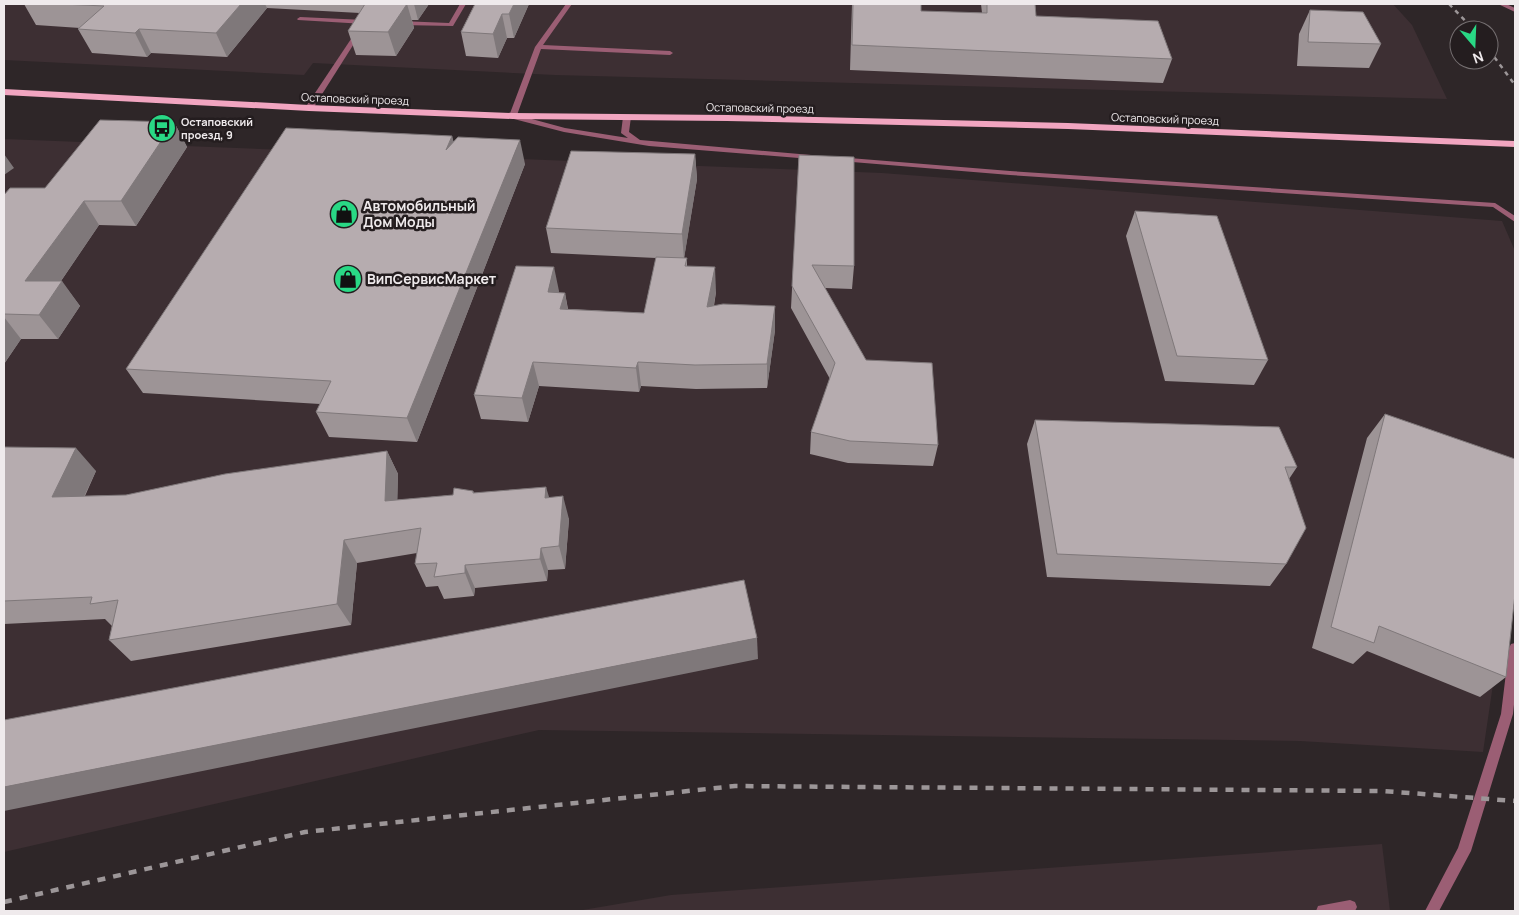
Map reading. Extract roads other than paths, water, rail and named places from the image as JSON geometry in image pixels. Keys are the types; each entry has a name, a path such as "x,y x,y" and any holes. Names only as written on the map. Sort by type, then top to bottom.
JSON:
{"main road":[{"name":"Остаповский проезд","path":"4,92 309,108 513,116 1068,126 1515,144"}],"lane":[{"path":"393,23 451,25 462,4"},
{"path":"569,4 538,48 513,116 564,130 649,144 824,158"},
{"path":"1501,4 1515,10"},
{"path":"300,19 374,22"},
{"path":"309,108 364,22"},
{"path":"538,48 670,53"},
{"path":"627,117 625,133 635,140 649,144"},
{"path":"834,159 1495,205 1515,220"},
{"path":"1432,911 1464,851 1507,714 1515,648"},
{"path":"1323,911 1350,908"}],"railway":[{"path":"1449,4 1464,20"},
{"path":"1499,63 1515,85"},
{"path":"4,902 305,832 735,786 1383,791 1515,801"}],"place":[{"name":"Остаповский проезд, 9","path":"162,128"},
{"name":"Автомобильный Дом Моды","path":"344,214"},
{"name":"ВипСервисМаркет","path":"348,279"}]}
